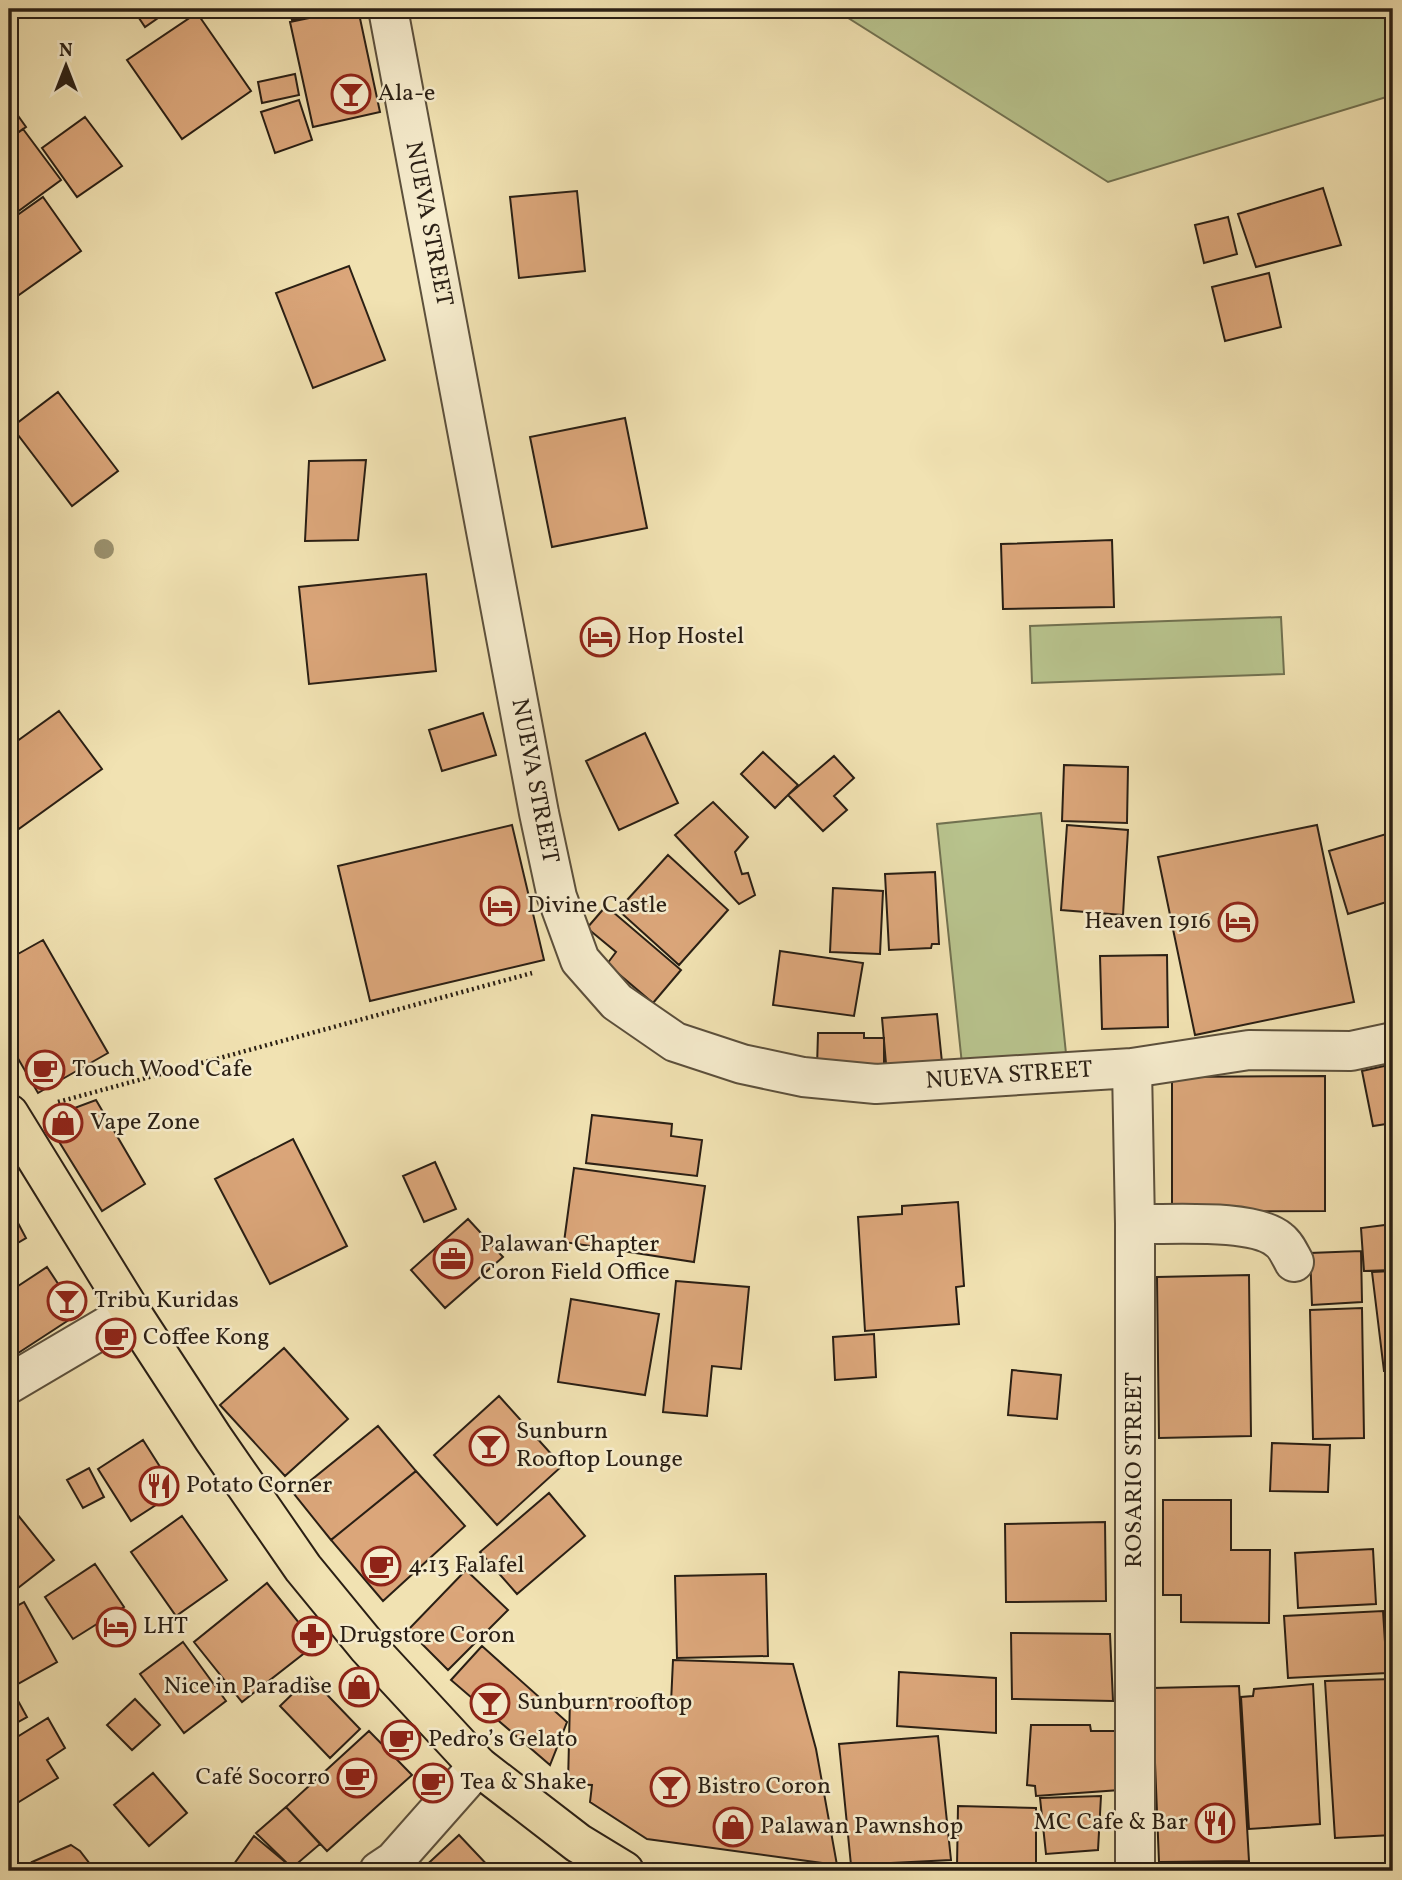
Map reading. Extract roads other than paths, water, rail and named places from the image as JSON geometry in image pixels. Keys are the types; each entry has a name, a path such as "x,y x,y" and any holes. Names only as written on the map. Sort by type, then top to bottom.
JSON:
{"main road":[{"path":"9,1114 131,1312 213,1438 303,1568 367,1646 478,1766 578,1843 624,1871"}],"street":[{"name":"NUEVA STREET","path":"388,9 557,897 580,960 617,1002 675,1042 743,1064 803,1077 876,1084 1132,1068 1249,1050 1350,1051 1393,1042"},
{"name":"ROSARIO STREET","path":"1132,1068 1135,1224 1135,1871"},
{"path":"1135,1224 1247,1226 1267,1232 1281,1241 1294,1262"},
{"path":"9,1384 131,1312"},
{"path":"379,1871 394,1861 478,1766"}],"place":[{"name":"Ala-e","path":"351,94"},
{"name":"Hop Hostel","path":"600,637"},
{"name":"Divine Castle","path":"500,906"},
{"name":"Heaven 1916","path":"1238,922"},
{"name":"Touch Wood Cafe","path":"45,1070"},
{"name":"Vape Zone","path":"63,1123"},
{"name":"Palawan Chapter Coron Field Office","path":"453,1259"},
{"name":"Tribu Kuridas","path":"67,1301"},
{"name":"Coffee Kong","path":"116,1338"},
{"name":"Sunburn Rooftop Lounge","path":"489,1446"},
{"name":"Potato Corner","path":"159,1486"},
{"name":"4.13 Falafel","path":"381,1566"},
{"name":"LHT","path":"116,1627"},
{"name":"Drugstore Coron","path":"312,1636"},
{"name":"Nice in Paradise","path":"359,1687"},
{"name":"Sunburn rooftop","path":"490,1703"},
{"name":"Pedro’s Gelato","path":"401,1740"},
{"name":"Café Socorro","path":"357,1778"},
{"name":"Tea & Shake","path":"433,1783"},
{"name":"Bistro Coron","path":"670,1787"},
{"name":"MC Cafe & Bar","path":"1215,1823"},
{"name":"Palawan Pawnshop","path":"733,1827"}]}
